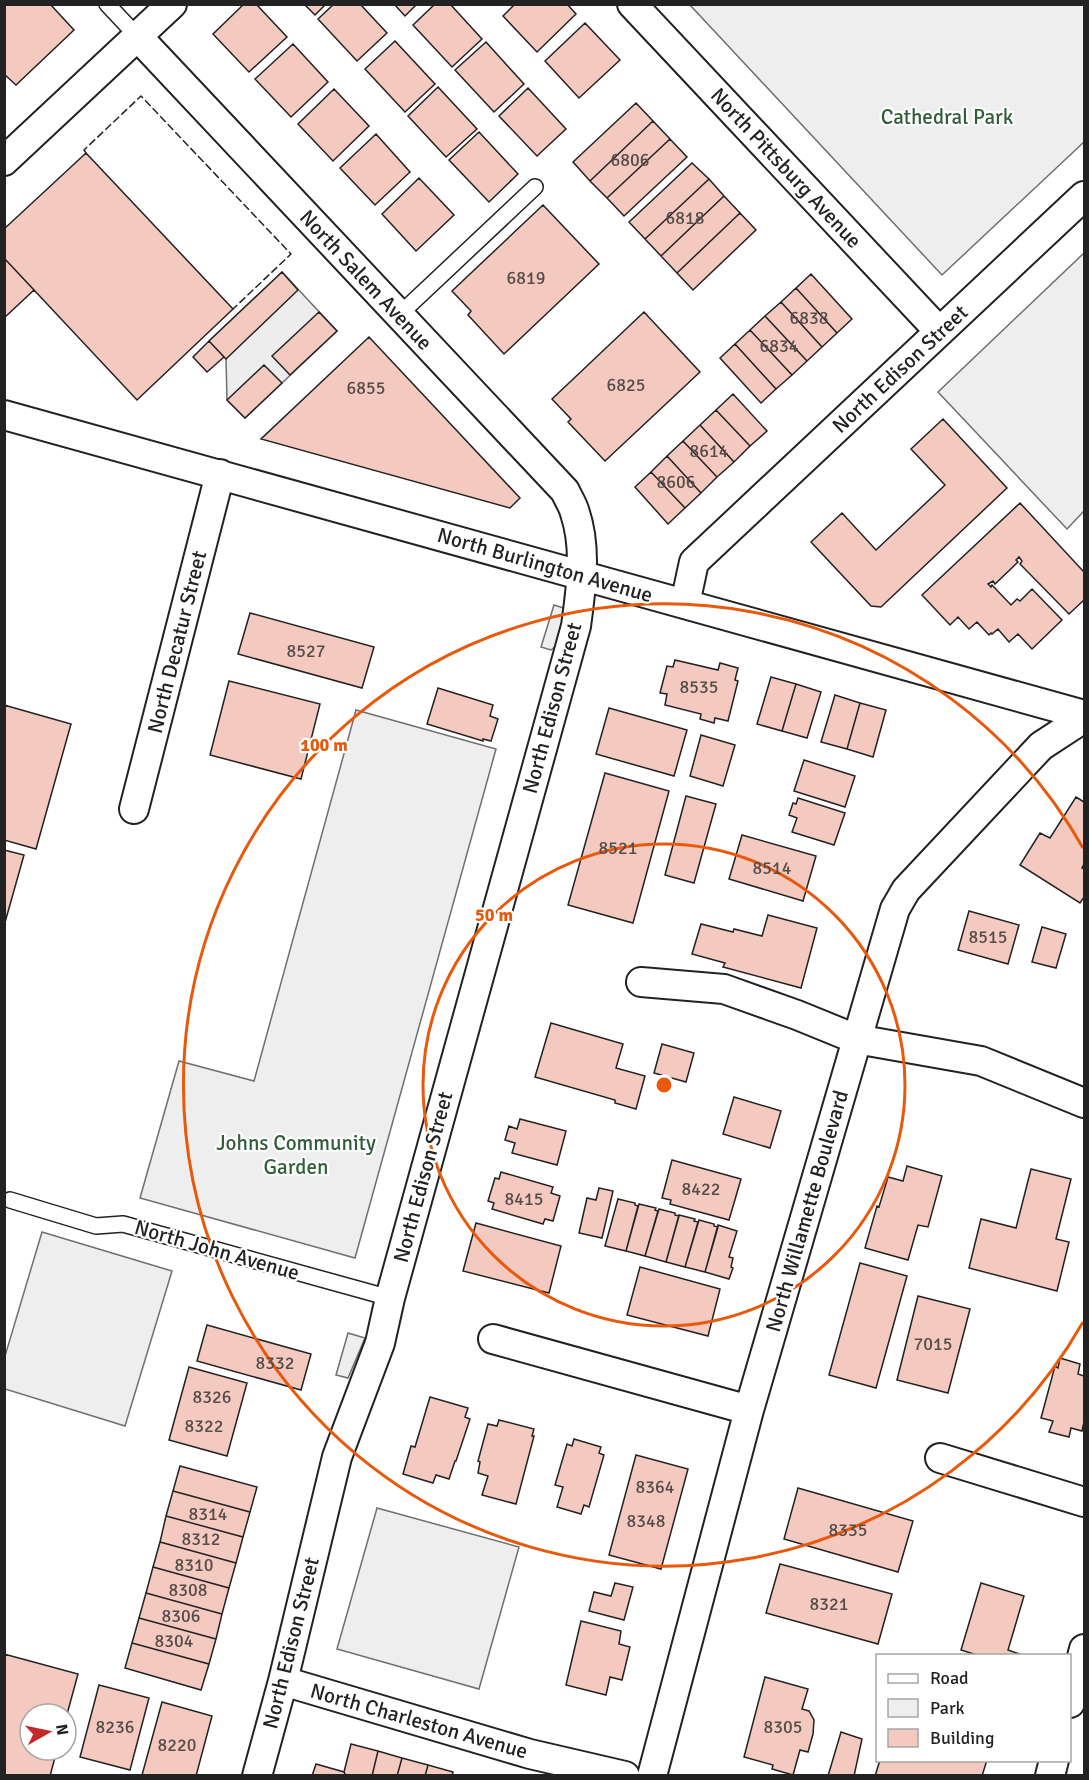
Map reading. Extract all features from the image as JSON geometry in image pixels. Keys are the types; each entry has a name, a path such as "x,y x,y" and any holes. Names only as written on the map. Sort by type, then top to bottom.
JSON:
{"street":[{"path":"4,161 172,4"},
{"name":"North Pittsburg Avenue","path":"632,4 939,331"},
{"name":"North Salem Avenue","path":"138,37 565,491 575,513 580,537 583,576"},
{"name":"North Edison Street","path":"685,604 694,562 1084,196"},
{"name":"North Burlington Avenue","path":"4,414 1084,717"},
{"name":"North Decatur Street","path":"134,809 220,474"},
{"name":"North Edison Street","path":"257,1776 284,1681 337,1457 380,1343 390,1298 576,626 583,576"},
{"name":"North Willamette Boulevard","path":"652,1776 749,1410 895,909 901,898 1041,746 1084,717"},
{"path":"641,982 724,990 856,1039 981,1061 1084,1103"},
{"path":"493,1339 749,1410"},
{"path":"940,1458 1084,1502"},
{"path":"1071,1699 1084,1649"},
{"name":"North Charleston Avenue","path":"284,1681 531,1754 625,1776"}],"lane":[{"name":"North Salem Avenue","path":"107,4 138,37"},
{"path":"399,315 535,187"},
{"name":"North John Avenue","path":"10,1200 96,1226 123,1224 390,1298"}],"green space":[{"name":"Cathedral Park","path":"690,5 1084,5 1084,142 942,275"},
{"path":"1084,253 1084,511 1067,529 938,392"},
{"path":"554,605 570,610 556,646 551,650 541,647"},
{"name":"Johns Community Garden","path":"356,710 496,749 355,1258 140,1198 179,1061 254,1081"},
{"path":"42,1232 172,1271 125,1426 5,1389 5,1356"},
{"path":"348,1333 365,1338 348,1378 336,1375"},
{"path":"377,1508 519,1547 479,1689 337,1649"}],"shaded area":[{"path":"282,272 337,331 245,418 227,400 226,359 209,341"}],"building":[{"path":"4,4 50,4 74,30 16,85 4,74"},
{"path":"244,4 256,4 287,37 249,72 213,34"},
{"path":"304,4 326,4 315,15"},
{"path":"334,4 360,4 387,33 357,61 318,19"},
{"path":"394,4 417,4 405,16"},
{"path":"435,4 450,4 482,39 452,67 413,25"},
{"path":"515,4 567,4 576,14 537,52 503,16"},
{"path":"585,23 620,60 579,98 545,61"},
{"path":"395,41 435,84 405,112 365,69"},
{"path":"486,42 524,84 494,112 455,70"},
{"path":"293,44 328,82 291,117 255,79"},
{"path":"438,87 477,129 446,157 408,116"},
{"path":"528,88 566,129 537,156 499,116"},
{"path":"334,89 369,126 333,161 298,124"},
{"path":"636,103 653,121 590,181 573,162"},
{"path":"653,121 670,139 607,198 590,181"},
{"path":"479,132 518,174 489,202 449,160"},
{"path":"376,134 410,172 375,205 340,168"},
{"path":"670,139 687,157 624,216 607,198"},
{"path":"86,153 233,309 137,400 4,258 4,229"},
{"path":"692,163 709,179 645,239 629,222"},
{"path":"419,178 454,215 416,251 382,214"},
{"path":"709,179 724,196 661,256 645,239"},
{"path":"724,196 740,213 677,273 661,256"},
{"path":"543,205 599,264 504,354 468,315 471,311 452,291"},
{"path":"740,213 756,230 693,290 677,273"},
{"path":"4,258 34,290 4,318"},
{"path":"282,272 298,290 226,359 209,341"},
{"path":"811,274 852,319 837,333 796,288"},
{"path":"796,288 837,333 822,347 781,302"},
{"path":"781,302 822,347 807,361 765,316"},
{"path":"319,312 337,331 290,375 272,356"},
{"path":"644,312 700,372 605,461 568,422 571,419 552,399"},
{"path":"765,316 807,361 792,375 750,330"},
{"path":"750,330 792,375 776,389 735,344"},
{"path":"369,337 520,498 510,508 261,439"},
{"path":"209,341 224,357 207,372 193,357"},
{"path":"735,344 776,389 761,403 720,358"},
{"path":"264,365 282,383 245,418 227,400"},
{"path":"733,394 767,431 750,446 716,410"},
{"path":"716,410 750,446 734,462 700,425"},
{"path":"943,419 1007,488 881,607 871,606 811,542 842,513 876,550 945,485 911,449"},
{"path":"700,425 734,462 717,477 683,441"},
{"path":"683,441 717,477 701,493 667,456"},
{"path":"667,456 701,493 685,508 651,472"},
{"path":"651,472 685,508 668,524 635,487"},
{"path":"1020,503 1084,572 1084,600 1069,614 1020,564 1022,561 1019,557 1016,560 1018,562 995,584 993,581 988,584 991,587 992,585 1011,605 1017,599 1020,601 1032,589 1062,620 1032,649 1018,634 1009,642 998,629 989,635 977,622 969,629 958,617 950,625 922,595"},
{"path":"250,613 374,647 362,688 238,654"},
{"path":"675,660 718,670 720,663 738,668 735,680 738,681 728,721 715,718 714,723 700,719 701,714 665,705 667,694 660,693 667,666 673,667"},
{"path":"771,677 796,684 782,731 757,724"},
{"path":"229,681 320,704 301,779 210,755"},
{"path":"796,684 821,692 807,738 782,731"},
{"path":"438,688 493,705 490,716 498,719 491,741 483,739 483,741 427,724"},
{"path":"835,695 860,703 847,749 821,742"},
{"path":"860,703 886,710 873,757 847,749"},
{"path":"4,705 71,724 36,849 4,840"},
{"path":"609,708 687,730 674,776 596,754"},
{"path":"701,735 735,745 723,786 690,776"},
{"path":"804,760 855,776 845,807 794,791"},
{"path":"605,773 669,791 633,923 568,905"},
{"path":"686,796 716,804 694,883 665,875"},
{"path":"1076,797 1084,802 1084,864 1082,868 1084,869 1084,897 1080,903 1020,865 1040,833 1050,838"},
{"path":"798,798 845,813 834,845 792,832 797,818 789,815 793,803 796,804"},
{"path":"742,835 816,856 803,901 729,879"},
{"path":"4,850 24,855 4,926"},
{"path":"969,911 1019,925 1008,964 958,950"},
{"path":"768,915 817,928 801,988 723,967 725,963 692,954 701,924 762,936"},
{"path":"1042,927 1066,934 1056,968 1032,962"},
{"path":"551,1023 623,1044 616,1068 645,1076 636,1109 615,1103 615,1100 535,1077"},
{"path":"662,1044 694,1053 686,1082 654,1073"},
{"path":"734,1097 781,1111 770,1148 723,1134"},
{"path":"520,1119 566,1131 557,1165 512,1153 515,1143 505,1140 509,1126 517,1129"},
{"path":"672,1160 741,1179 729,1220 670,1204 671,1200 662,1198"},
{"path":"907,1166 942,1176 928,1227 918,1225 908,1260 865,1248 888,1177 903,1181"},
{"path":"1031,1169 1071,1179 1056,1239 1069,1242 1057,1291 969,1268 981,1219 1016,1228"},
{"path":"501,1172 553,1187 551,1193 560,1196 553,1221 545,1219 543,1224 492,1209 494,1203 488,1201 495,1178 499,1179"},
{"path":"599,1188 613,1191 602,1238 579,1233 587,1198 596,1200"},
{"path":"618,1199 635,1203 638,1206 626,1251 605,1246"},
{"path":"639,1204 656,1208 655,1210 658,1211 645,1256 626,1251"},
{"path":"659,1209 679,1216 666,1262 645,1256"},
{"path":"679,1215 698,1222 685,1267 666,1262"},
{"path":"699,1220 718,1227 705,1272 685,1267"},
{"path":"476,1223 561,1246 549,1293 463,1271"},
{"path":"718,1225 737,1231 729,1257 733,1258 731,1267 733,1268 729,1279 705,1272"},
{"path":"860,1263 907,1276 876,1388 829,1375"},
{"path":"640,1267 720,1289 708,1336 627,1315"},
{"path":"918,1296 970,1309 948,1393 897,1380"},
{"path":"207,1325 311,1354 301,1390 197,1361"},
{"path":"1060,1358 1080,1364 1078,1374 1084,1376 1082,1431 1071,1428 1069,1437 1049,1432 1053,1421 1041,1418 1055,1366 1058,1368"},
{"path":"189,1367 247,1383 227,1456 169,1440"},
{"path":"430,1397 468,1408 465,1417 470,1419 449,1479 436,1475 433,1483 403,1474 411,1446 415,1447"},
{"path":"499,1420 534,1429 516,1504 482,1495 488,1476 478,1473 480,1462 478,1461 488,1424 497,1426"},
{"path":"574,1439 601,1447 599,1453 604,1455 589,1507 584,1505 581,1514 557,1507 563,1487 555,1485 567,1444 572,1446"},
{"path":"636,1455 688,1469 661,1569 609,1555"},
{"path":"180,1466 257,1487 250,1512 173,1491"},
{"path":"798,1488 913,1521 898,1572 784,1539"},
{"path":"173,1491 250,1512 243,1537 166,1516"},
{"path":"166,1516 243,1537 236,1563 160,1542"},
{"path":"160,1542 236,1563 229,1588 153,1567"},
{"path":"780,1564 892,1594 878,1644 766,1613"},
{"path":"153,1567 229,1588 222,1614 146,1593"},
{"path":"615,1583 633,1587 624,1620 589,1611 594,1592 611,1596"},
{"path":"981,1583 1024,1596 1008,1650 1019,1654 974,1654 961,1650"},
{"path":"146,1593 222,1614 216,1639 139,1618"},
{"path":"139,1618 216,1639 209,1664 132,1643"},
{"path":"581,1621 621,1631 619,1644 630,1647 622,1680 610,1677 606,1695 566,1685"},
{"path":"132,1643 209,1664 201,1690 125,1668"},
{"path":"4,1654 78,1674 70,1702 18,1702 18,1762 54,1762 50,1776 4,1776"},
{"path":"765,1677 808,1689 802,1709 809,1711 814,1720 813,1734 808,1752 800,1750 793,1775 772,1769 773,1765 744,1757"},
{"path":"99,1685 149,1698 130,1770 80,1757"},
{"path":"162,1702 212,1716 196,1776 142,1775"},
{"path":"841,1732 862,1739 854,1776 828,1776"},
{"path":"351,1744 378,1751 372,1776 346,1776 344,1772"},
{"path":"378,1751 402,1758 397,1776 372,1776"},
{"path":"402,1758 428,1765 425,1776 397,1776"},
{"path":"879,1762 986,1762 982,1776 875,1776"},
{"path":"316,1764 344,1772 346,1776 312,1776"},
{"path":"428,1765 453,1772 452,1776 425,1776"}],"fence":[{"path":"86,153 84,150 141,96 291,254 233,309"}]}
